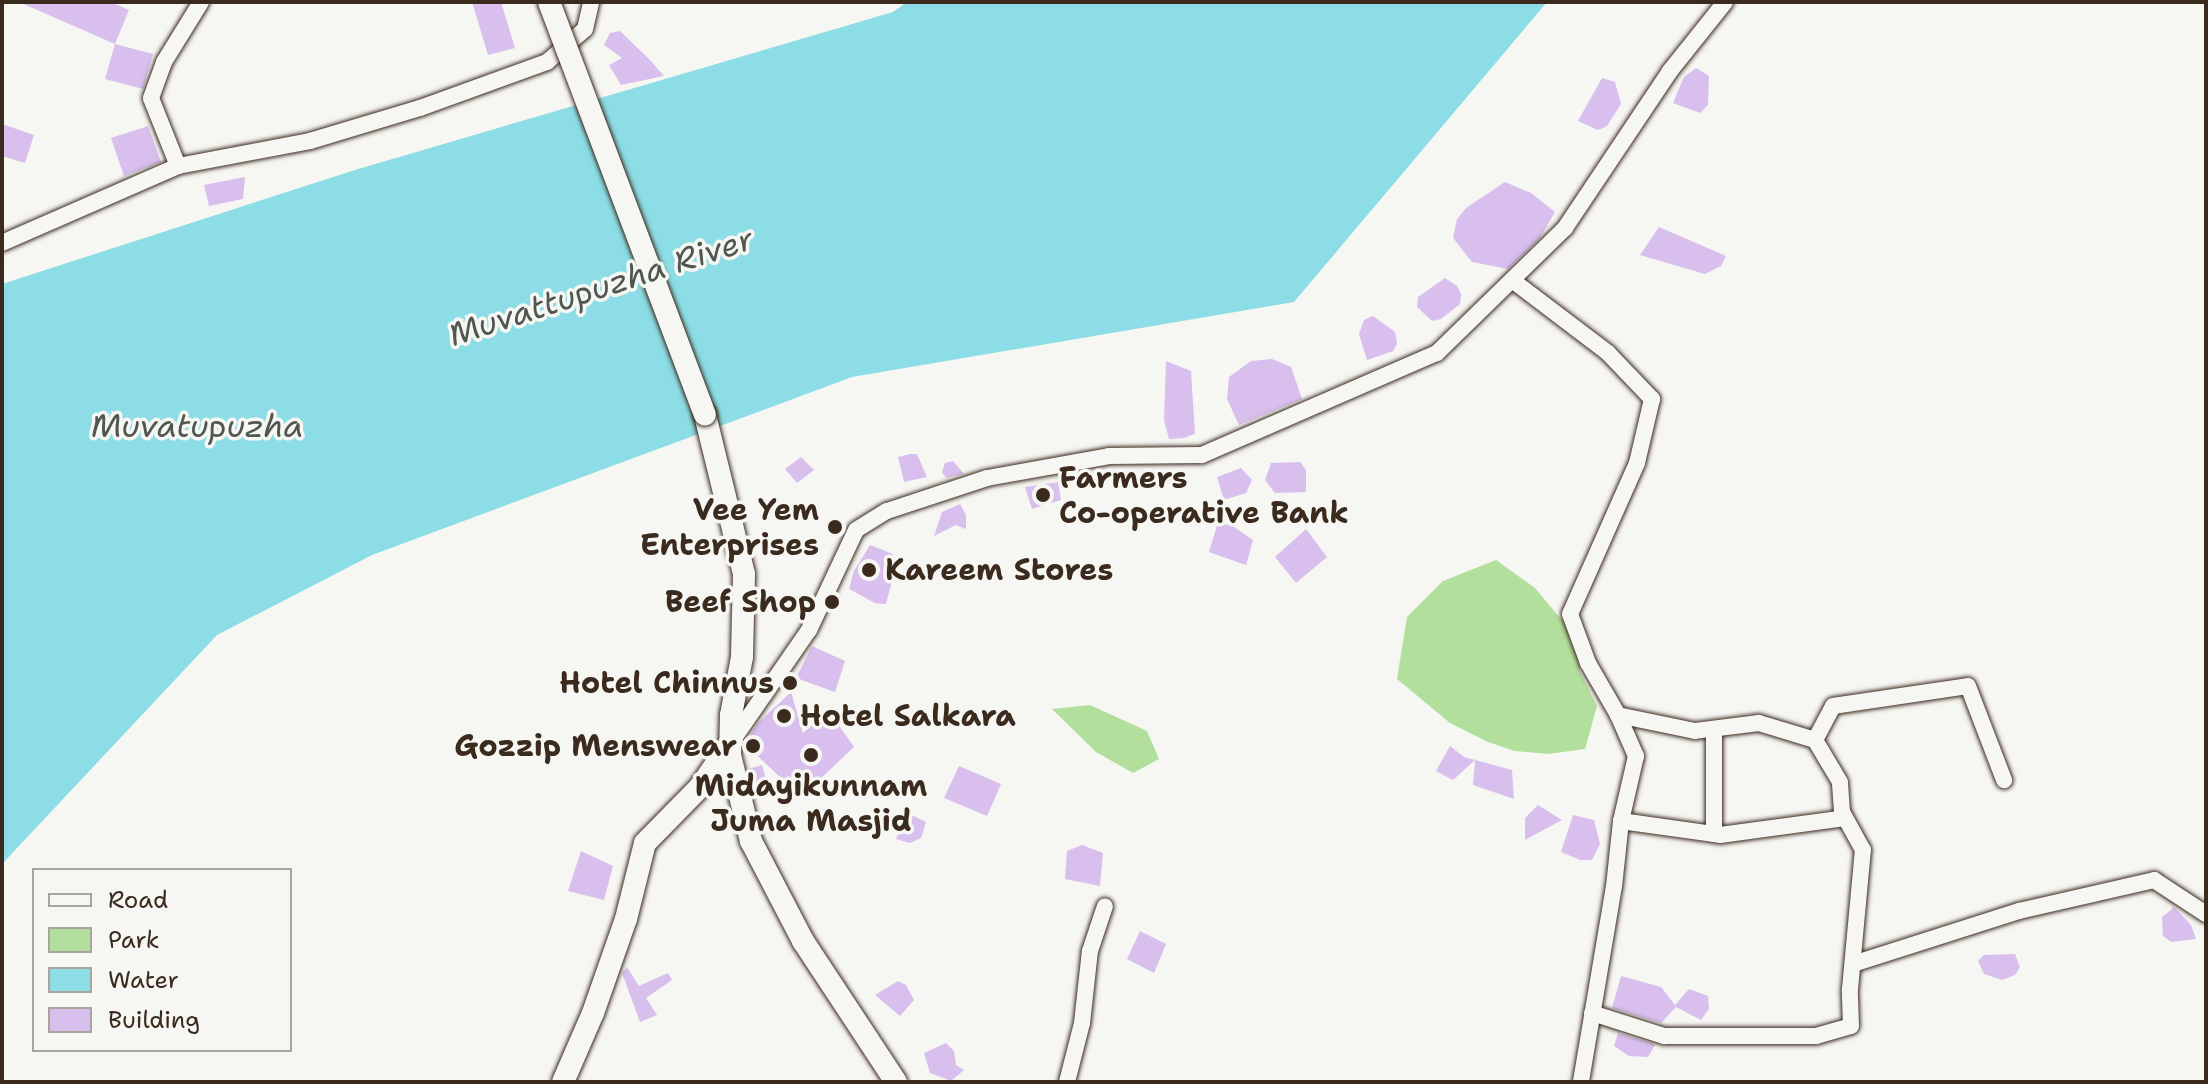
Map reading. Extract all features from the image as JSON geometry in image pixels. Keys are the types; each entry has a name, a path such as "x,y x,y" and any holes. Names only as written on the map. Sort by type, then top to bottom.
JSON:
{"main road":[{"path":"549,2 705,415 744,574 742,657 731,715 730,755 751,841 803,941 896,1082"},
{"path":"563,1082 621,932 645,843 700,787 732,741"}],"street":[{"path":"178,166 151,98 164,62 201,2"},
{"path":"2,243 178,166 310,141 420,108 547,62 585,29 591,2"},
{"path":"732,741 809,630 856,530 877,517 987,478 1109,456 1202,455 1437,353 1565,228 1670,71 1725,2"},
{"path":"1512,280 1608,353 1652,399 1637,463 1570,614 1588,663 1618,715 1636,756 1621,821 1581,1082"},
{"path":"1815,740 1833,706 1968,686 2004,780"},
{"path":"1592,1013 1664,1036 1816,1036 1851,1026 1863,850 1845,818 1840,782 1815,740 1759,723 1695,731 1618,715"},
{"path":"1714,729 1714,834"},
{"path":"1621,821 1714,834 1845,818"},
{"path":"1853,964 2019,911 2154,880 2206,914"},
{"path":"1067,1082 1082,1023 1090,951 1105,906"}],"green space":[{"path":"1496,560 1535,588 1575,636 1580,672 1597,706 1585,749 1548,754 1515,751 1488,742 1450,723 1397,679 1407,617 1443,581"},
{"path":"1090,705 1147,731 1159,759 1133,773 1096,752 1052,709"}],"water":[{"name":"Muvatupuzha","path":"907,2 1547,2 1294,302 852,377 372,555 217,635 2,864 2,284 355,170 893,12"}],"building":[{"path":"19,2 111,2 129,10 115,44"},
{"path":"472,2 501,2 515,48 488,55"},
{"path":"620,31 664,76 621,85 609,65 622,58 604,45 610,33"},
{"path":"115,44 153,54 143,89 105,79"},
{"path":"1696,68 1709,76 1708,105 1700,113 1673,103 1684,77"},
{"path":"1602,78 1615,82 1621,104 1607,126 1598,130 1578,121"},
{"path":"2,124 34,135 25,163 2,156"},
{"path":"148,126 161,162 124,176 111,138"},
{"path":"245,177 243,199 209,206 204,185"},
{"path":"1505,182 1531,193 1555,212 1540,238 1508,269 1472,262 1453,238 1457,219 1466,208"},
{"path":"1659,227 1726,256 1721,266 1705,274 1640,255"},
{"path":"1445,278 1457,286 1461,294 1460,304 1441,319 1432,321 1417,307 1418,297"},
{"path":"1373,316 1395,332 1397,344 1393,351 1367,360 1359,334 1364,320"},
{"path":"1272,359 1291,367 1302,399 1239,425 1227,399 1229,377 1251,361"},
{"path":"1166,361 1191,371 1195,434 1184,438 1169,439 1164,420"},
{"path":"917,454 927,477 904,482 898,457"},
{"path":"801,457 814,470 797,483 785,469"},
{"path":"953,461 964,474 946,478 942,472 945,463"},
{"path":"1300,462 1306,470 1306,492 1275,493 1265,480 1271,463"},
{"path":"1241,468 1252,480 1246,493 1224,500 1217,477"},
{"name":"Farmers Co-operative Bank","path":"1058,482 1061,500 1032,509 1025,487"},
{"path":"960,504 966,515 966,529 956,525 934,536 942,512"},
{"path":"1218,522 1234,527 1253,540 1246,565 1209,552"},
{"path":"1306,529 1327,557 1296,583 1275,557"},
{"path":"870,545 893,554 888,568 895,570 886,604 875,603 849,589 854,571"},
{"path":"812,646 845,661 835,692 796,678"},
{"name":"Midayikunnam Juma Masjid","path":"791,692 803,733 829,711 854,747 801,797 745,744 758,723"},
{"path":"1450,746 1464,757 1512,770 1514,799 1473,785 1475,760 1453,780 1436,771"},
{"path":"762,765 771,795 754,793 748,769"},
{"path":"959,766 1001,784 987,816 944,798"},
{"path":"1538,805 1562,820 1525,840 1525,818"},
{"path":"908,813 926,822 921,838 910,843 896,839"},
{"path":"1573,815 1594,820 1600,844 1592,860 1580,860 1561,852"},
{"path":"1082,845 1103,853 1100,886 1065,879 1067,851"},
{"path":"581,851 613,866 604,900 568,891"},
{"path":"2174,907 2191,925 2196,939 2171,942 2163,936 2162,917"},
{"path":"1140,931 1166,944 1154,973 1127,959"},
{"path":"2015,954 2020,967 2015,975 2002,980 1984,974 1978,961 1984,955"},
{"path":"627,967 639,986 668,973 672,980 646,998 657,1015 640,1022 622,973"},
{"path":"1621,976 1661,987 1675,1005 1689,989 1708,996 1709,1009 1701,1020 1676,1007 1661,1023 1612,1008"},
{"path":"898,981 906,985 914,1000 900,1016 875,995"},
{"path":"1618,1033 1655,1045 1648,1057 1629,1056 1614,1046"},
{"path":"946,1043 954,1051 956,1065 964,1070 951,1081 930,1073 924,1053"}],"place":[{"name":"Farmers Co-operative Bank","path":"1043,495"},
{"name":"Vee Yem Enterprises","path":"835,527"},
{"name":"Kareem Stores","path":"869,570"},
{"name":"Beef Shop","path":"832,602"},
{"name":"Hotel Chinnus","path":"790,683"},
{"name":"Hotel Salkara","path":"784,716"},
{"name":"Gozzip Menswear","path":"753,746"},
{"name":"Midayikunnam Juma Masjid","path":"811,755"}],"water label":[{"name":"Muvattupuzha River","path":"601,287"}]}
